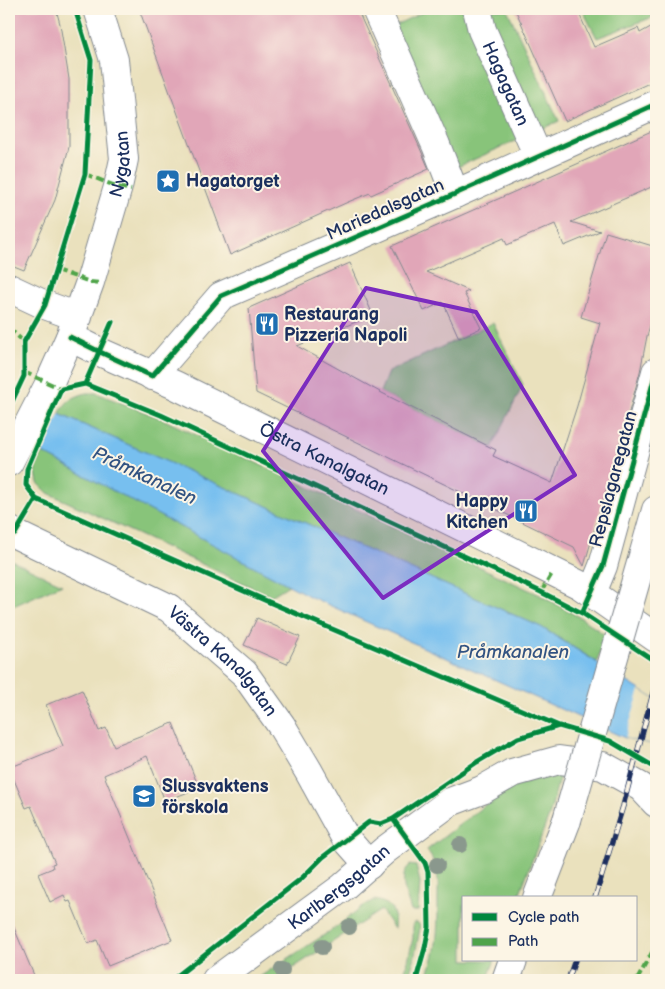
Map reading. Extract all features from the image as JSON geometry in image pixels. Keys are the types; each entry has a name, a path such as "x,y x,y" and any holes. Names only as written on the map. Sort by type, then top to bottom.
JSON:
{"street":[{"name":"Nygatan","path":"9,462 48,386 74,327 118,187 124,159 114,60 98,9"},
{"path":"376,9 455,194"},
{"name":"Hagagatan","path":"477,9 482,30 538,156"},
{"name":"Mariedalsgatan","path":"152,376 221,296 656,104"},
{"name":"Östra Kanalgatan","path":"9,288 46,305 74,327 100,352 175,385 580,585 656,638"},
{"name":"Repslagaregatan","path":"592,593 603,566 656,372"},
{"path":"538,896 567,820 656,510"},
{"name":"Västra Kanalgatan","path":"9,530 169,608 244,672 309,772 346,839 369,865"},
{"name":"Karlbergsgatan","path":"216,980 343,887 404,835 450,802 482,790 512,773 559,760 604,766 641,787 656,803"},
{"path":"506,980 512,962"}],"highlighted area":[{"path":"366,288 476,312 575,475 383,598 263,451"}],"green space":[{"path":"429,9 507,9 559,121 442,174 381,32"},
{"path":"582,9 656,9 656,16 597,38"},
{"path":"493,323 523,385 492,448 380,392 388,372"},
{"path":"86,393 96,393 160,418 540,595 581,618 605,635 597,662 541,627 59,414 70,400"},
{"path":"43,453 289,585 271,596 48,493 38,483 35,468"},
{"path":"9,559 62,584 9,608"},
{"path":"560,775 550,813 519,896 462,896 462,962 494,962 487,980 425,980 435,951 438,910 437,872 427,850 509,788 543,776"},
{"path":"410,865 416,866 420,882 418,911 411,911 405,893 404,875"},
{"path":"374,900 385,903 392,909 394,929 381,910 275,980 255,980 338,926 360,908"},
{"path":"417,922 420,928 414,960 407,980 401,980 407,965 413,938 413,923"}],"water":[{"name":"Pråmkanalen","path":"9,389 59,414 541,627 656,700 656,745 625,738 311,597 43,453 9,431"}],"pier":[{"path":"9,387 60,412 42,455 9,434"},
{"path":"640,690 656,700 656,745 625,738"}],"building":[{"path":"9,9 56,9 69,79 69,147 55,200 24,270 9,264"},
{"path":"139,9 357,9 429,169 371,195 370,193 348,202 230,255"},
{"path":"515,9 577,9 594,47 638,28 640,33 656,24 656,80 565,121"},
{"path":"656,129 656,185 571,222 600,231 564,246 555,224 507,245 504,238 426,272 469,291 464,293 481,328 459,338 443,302 424,311 392,246"},
{"path":"606,232 656,247 656,305 631,405 584,566 574,547 256,393 249,308 350,263 373,315 297,346 380,392 496,450 493,456 552,483 577,406 600,323 581,317"},
{"path":"257,618 300,637 287,664 244,645"},
{"path":"82,690 99,731 106,728 114,746 173,723 199,788 165,801 147,756 104,775 172,940 108,966 97,940 88,944 70,901 67,902 64,895 50,902 38,874 53,868 52,864 55,863 31,806 26,808 9,768 63,746 46,705"},
{"path":"9,916 36,980 9,980"}],"railway":[{"path":"596,896 623,806 656,682"},
{"path":"568,980 574,962"}],"marked path":[{"path":"85,174 131,190"},
{"path":"56,270 90,282 101,283"},
{"path":"9,328 24,342"},
{"path":"24,372 62,389"},
{"path":"541,592 553,572"},
{"path":"637,980 656,945"}],"cycle path":[{"path":"9,408 24,376 24,342 45,305 85,174 91,60 75,9"},
{"path":"70,337 152,376 221,296 656,104"},
{"path":"85,384 112,322"},
{"path":"582,613 603,566 656,372"},
{"path":"36,499 26,485 27,469 62,389 85,384 161,415 541,592 582,613 656,662"},
{"path":"15,534 36,499 269,602 559,726 610,741 656,768"},
{"path":"172,980 302,878 323,857 369,822 381,824 393,819 477,762 518,738 559,726"},
{"path":"393,819 425,863 428,872 429,927 416,980"}],"place":[{"name":"Hagatorget","path":"168,181"},
{"name":"Restaurang Pizzeria Napoli","path":"267,324"},
{"name":"Happy Kitchen","path":"526,511"},
{"name":"Slussvaktens förskola","path":"144,796"}]}
